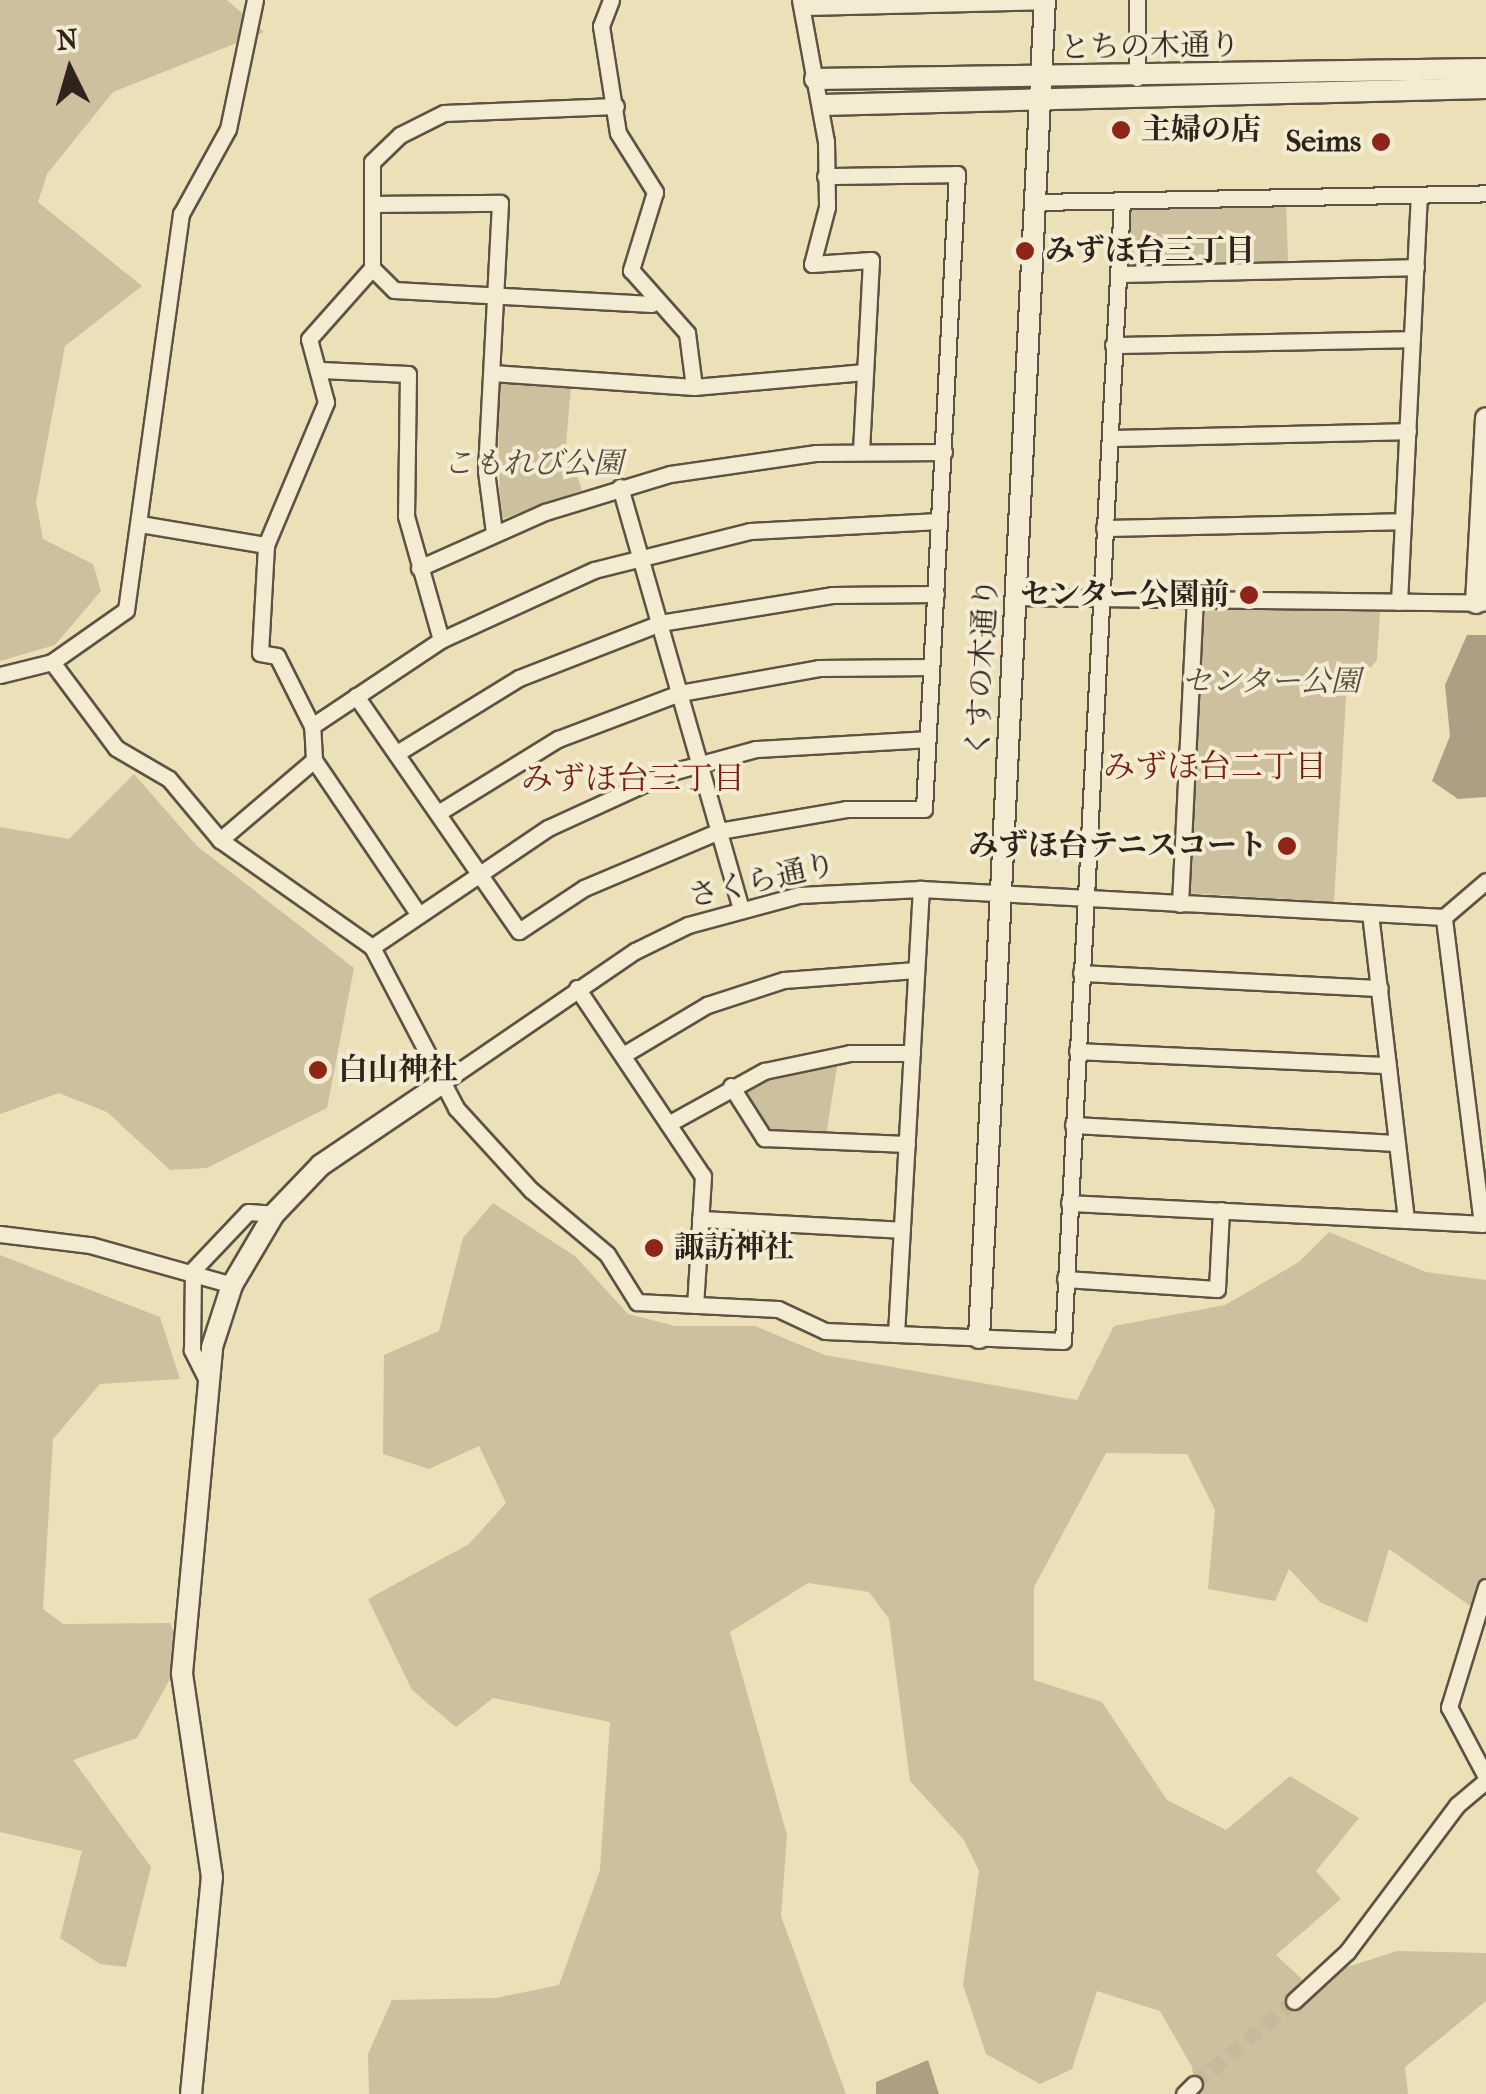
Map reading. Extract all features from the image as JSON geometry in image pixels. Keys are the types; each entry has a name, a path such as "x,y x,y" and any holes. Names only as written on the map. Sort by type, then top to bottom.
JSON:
{"street":[{"path":"0,675 52,662 126,610 181,214 228,129 255,0"},
{"path":"610,0 602,26 622,149 655,192 631,270 652,304 687,333 694,387"},
{"path":"862,451 871,260 812,264 825,176 823,104 802,4 1045,0"},
{"name":"くすの木通り","path":"979,1338 1044,88 1045,0"},
{"path":"1137,0 1137,78"},
{"name":"とちの木通り","path":"823,104 1137,78 1486,69"},
{"name":"とちの木通り","path":"815,79 1044,88 1486,88"},
{"path":"418,915 314,760 312,726 277,656 260,653 266,545 326,402 321,370 309,339 372,268 372,162 444,113 616,106"},
{"path":"356,696 519,931 584,888 719,831 846,809 924,809 958,174 825,176"},
{"path":"1038,202 1486,193"},
{"path":"1399,602 1419,195"},
{"path":"52,662 116,748 169,779 220,840 372,946 439,1085 530,1190 607,1254 637,1302 778,1309 826,1331 1063,1341 1122,201"},
{"path":"375,204 500,203 486,489 494,534"},
{"path":"1118,274 1416,267"},
{"path":"372,268 394,290 652,304"},
{"path":"1113,345 1412,339"},
{"path":"492,373 694,387 816,369 864,372"},
{"path":"321,370 408,374 403,493 441,640"},
{"path":"1017,597 1481,603 1486,418"},
{"path":"1110,438 1408,431"},
{"path":"420,568 494,534 620,487 760,458 862,451 944,452"},
{"path":"620,487 741,908"},
{"path":"1104,528 1403,520"},
{"path":"312,726 441,640 641,556 750,531 940,522"},
{"path":"140,524 266,545"},
{"path":"397,754 519,678 660,623 774,601 936,594"},
{"path":"1180,904 1195,600"},
{"path":"438,813 558,739 680,693 819,668 931,667"},
{"path":"372,946 478,873 609,796 700,762 840,738 927,739"},
{"path":"220,840 314,760"},
{"path":"1069,1203 1482,1224 1444,917 1486,882"},
{"name":"さくら通り","path":"439,1085 635,950 741,908 860,888 1444,917"},
{"path":"896,1334 921,889"},
{"path":"1370,913 1406,1220"},
{"path":"622,1056 707,1005 770,984 916,970"},
{"path":"1081,973 1380,988"},
{"path":"578,988 703,1176 695,1305"},
{"path":"1077,1051 1388,1065"},
{"path":"668,1124 731,1086 804,1060 912,1053"},
{"path":"191,2094 212,1878 182,1673 207,1380 232,1285 274,1214 321,1165 439,1085"},
{"path":"731,1086 764,1138 907,1144"},
{"path":"1073,1125 1397,1143"},
{"path":"1065,1279 1216,1289 1221,1210"},
{"path":"207,1380 192,1350 193,1270 248,1212 274,1214"},
{"path":"700,1219 902,1230"},
{"path":"0,1234 193,1270 232,1285"},
{"path":"1294,2001 1347,1952 1457,1805 1486,1779 1449,1708 1486,1586"}],"green space":[{"path":"0,0 227,0 264,32 113,92 47,174 38,202 142,286 65,346 36,502 43,539 93,564 101,591 55,645 0,661"},
{"path":"1286,202 1288,262 1131,267 1129,207"},
{"name":"こもれび公園","path":"498,382 571,386 566,445 582,490 500,520"},
{"name":"センター公園","path":"1205,605 1380,612 1377,660 1346,697 1334,902 1186,893"},
{"path":"134,774 197,846 354,968 327,1108 207,1168 170,1170 107,1112 59,1093 0,1114 0,827 69,839"},
{"path":"838,1060 826,1136 768,1133 739,1089"},
{"path":"493,1203 575,1256 628,1314 675,1326 755,1326 825,1355 1077,1400 1114,1326 1225,1305 1299,1262 1329,1232 1426,1272 1486,1280 1486,1617 1389,1549 1367,1623 1320,1602 1289,1569 1275,1601 1208,1589 1215,1510 1187,1454 1106,1453 1034,1587 1034,1680 1102,1702 1167,1800 1226,1830 1290,1776 1359,1818 1316,1871 1341,1899 1276,1955 1304,1981 1397,1951 1486,1953 1486,2001 1405,2067 1408,2094 1196,2094 1192,2067 1160,2011 1097,1991 1072,2069 1040,2084 986,2054 963,1985 979,1871 964,1840 910,1781 889,1619 869,1592 808,1583 730,1632 787,1835 781,1916 846,2094 369,2094 368,2054 392,2000 496,1998 559,1985 600,1870 610,1722 493,1698 456,1727 412,1690 368,1599 469,1544 506,1503 479,1446 429,1469 383,1454 384,1355 439,1331 463,1238"},
{"path":"0,1255 160,1317 180,1379 100,1384 53,1439 43,1609 63,1624 170,1623 183,1656 137,1738 73,1760 151,1867 126,1967 100,1964 60,1938 82,1851 0,1832"}],"shaded area":[{"path":"1467,635 1486,635 1486,797 1458,799 1432,781 1450,736 1445,685"},
{"path":"928,2060 939,2094 876,2094 876,2082"}],"tunnel":[{"path":"1194,2084 1294,2001"}],"place":[{"name":"主婦の店","path":"1121,130"},
{"name":"Seims","path":"1381,142"},
{"name":"みずほ台三丁目","path":"1025,251"},
{"name":"センター公園前","path":"1249,595"},
{"name":"みずほ台テニスコート","path":"1287,846"},
{"name":"白山神社","path":"318,1070"},
{"name":"諏訪神社","path":"654,1248"}],"district":[{"name":"みずほ台二丁目","path":"1215,767"},
{"name":"みずほ台三丁目","path":"633,779"}]}
